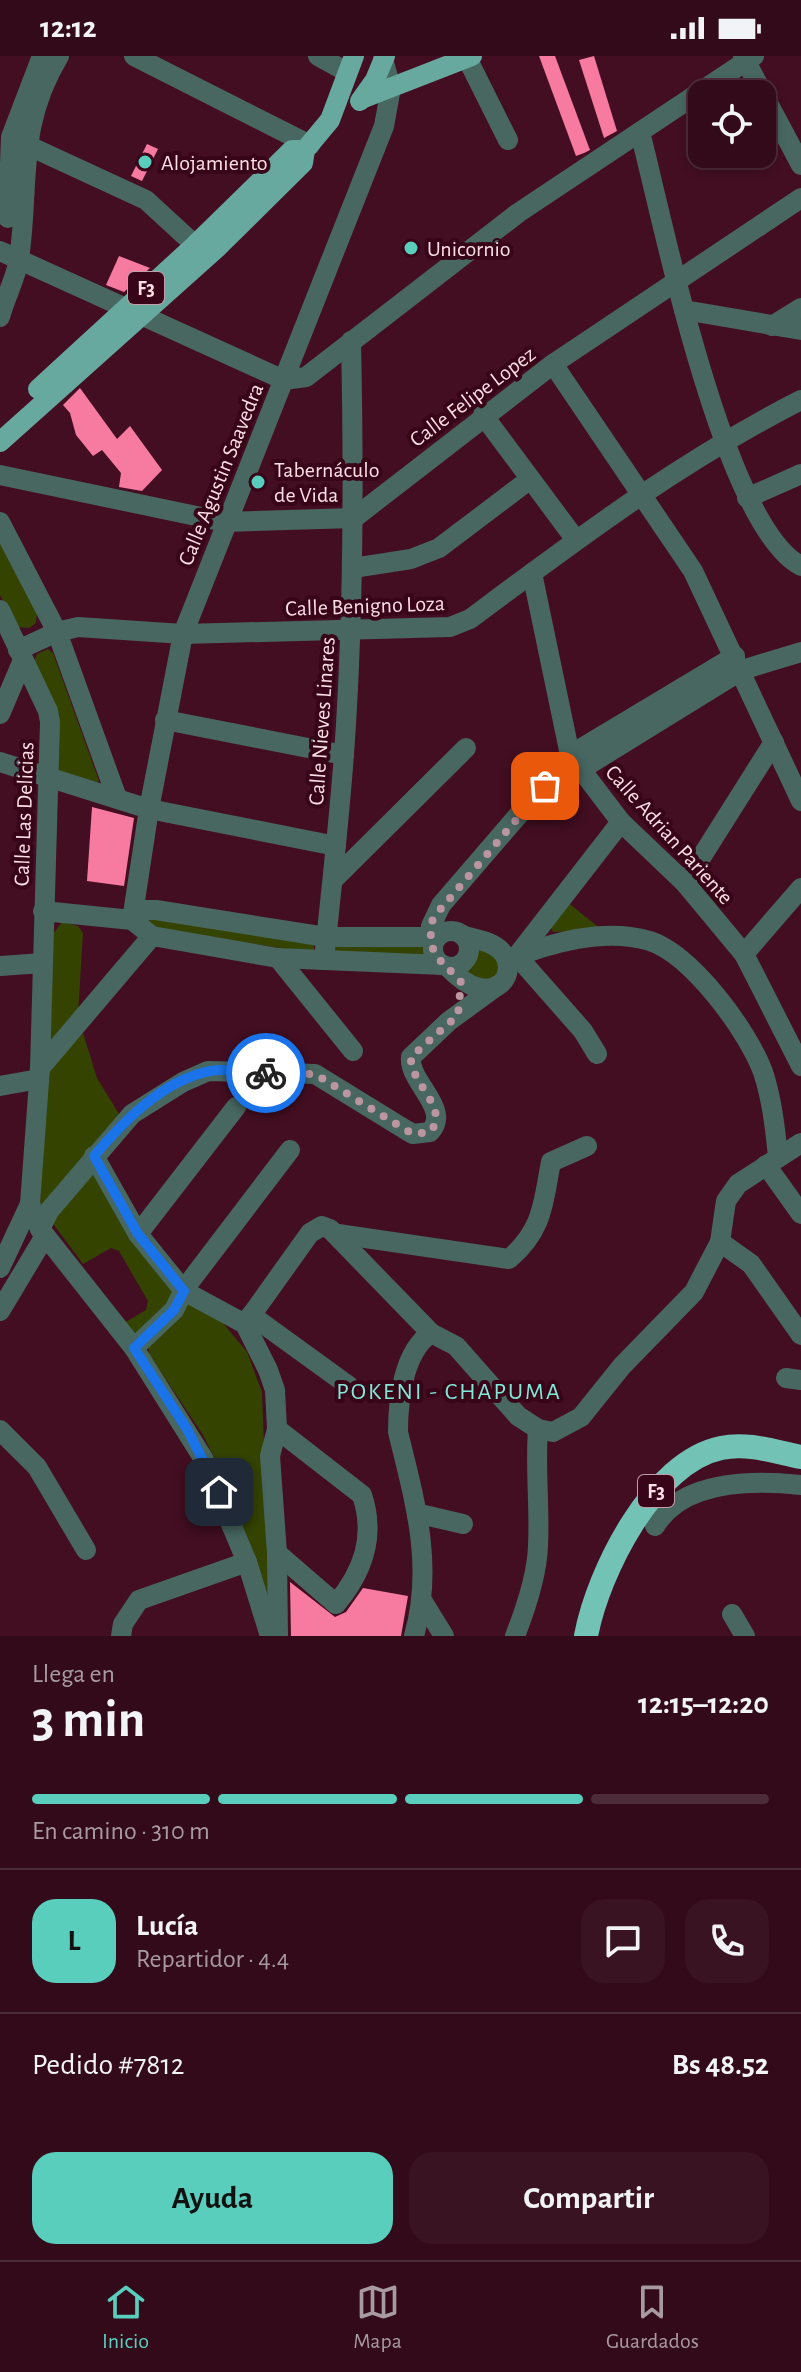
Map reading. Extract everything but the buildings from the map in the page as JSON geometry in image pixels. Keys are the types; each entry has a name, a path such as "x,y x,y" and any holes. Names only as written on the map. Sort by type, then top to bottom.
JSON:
{"highway":[{"name":"F3","path":"586,1636 593,1606 620,1548 670,1473 691,1459 723,1447 753,1447 801,1457"}],"main road":[{"name":"F3","path":"0,424 131,311 218,247 303,163 308,148 330,120 381,76 441,56"},
{"name":"F3","path":"330,120 348,73 381,76 468,57"},
{"name":"F3","path":"0,442 292,150 308,148"}],"street":[{"path":"0,317 8,286 12,138 42,56"},
{"path":"12,138 59,56"},
{"path":"134,56 308,148"},
{"path":"318,56 348,73"},
{"path":"468,57 508,140"},
{"path":"9,256 284,380 306,377 518,213 748,58 796,140 801,165"},
{"name":"Calle Agustin Saavedra","path":"132,920 149,809 183,634 384,126 381,76"},
{"path":"640,132 684,310 725,439 747,498 779,549 801,566"},
{"path":"12,138 146,200 195,245"},
{"name":"Calle Felipe Lopez","path":"354,518 483,415 553,364 801,198"},
{"path":"772,326 801,308"},
{"path":"684,310 801,330"},
{"name":"Calle Nieves Linares","path":"324,960 344,755 351,632 354,518 351,341"},
{"path":"553,364 700,584 801,801"},
{"name":"Calle Benigno Loza","path":"21,655 57,632 78,627 183,634 351,632 450,627 470,619 642,493 725,439 801,400"},
{"path":"483,415 576,540"},
{"path":"747,498 801,474"},
{"path":"0,475 225,522 354,518"},
{"path":"353,568 411,559 439,548 529,480"},
{"path":"0,522 57,632 117,798"},
{"name":"Calle Adrian Pariente","path":"532,573 575,762 621,822 685,883 744,954 801,1066"},
{"name":"Calle Las Delicias","path":"0,610 48,711 50,776 43,911 40,1073 30,1204 42,1232 134,1348 203,1458 247,1562 270,1636"},
{"path":"458,1015 446,950 433,918 456,889 575,762 738,663 801,652"},
{"path":"0,714 21,655"},
{"path":"165,720 344,755"},
{"path":"685,883 774,742"},
{"path":"333,880 466,748"},
{"path":"0,762 149,809 336,846"},
{"path":"0,1311 42,1232 49,1211 132,1114 183,1082 219,1070 315,1074 413,1134 430,1132 436,1122 435,1111 413,1074 411,1057 458,1015 497,986 507,974 512,958 621,822"},
{"path":"744,954 801,888"},
{"path":"132,920 146,910 156,910 326,937 446,950 480,990 497,986"},
{"path":"43,911 132,920 152,936 278,958 324,960 495,946 512,958 583,1031 597,1054"},
{"path":"0,1086 40,1073 152,936"},
{"path":"512,958 575,939 633,937 653,942 688,968 708,988 754,1051 772,1111 772,1160 801,1214"},
{"path":"278,958 353,1051"},
{"path":"0,966 43,963"},
{"path":"754,1051 787,1036"},
{"path":"138,1234 236,1107"},
{"path":"330,1230 431,1333 456,1346 499,1398 538,1429 553,1432 581,1417 622,1366 694,1292 720,1242 731,1193 738,1184 801,1143"},
{"path":"248,1319 310,1233 330,1230 509,1259 537,1226 543,1211 551,1162 587,1146"},
{"path":"134,1348 174,1310 184,1291 290,1150"},
{"path":"94,1156 138,1234 184,1291 248,1319 349,1386"},
{"path":"0,1268 30,1204"},
{"path":"720,1242 751,1264 801,1335"},
{"path":"248,1319 275,1390 277,1429 270,1456 277,1553 278,1636"},
{"path":"414,1636 423,1602 420,1514 398,1432 398,1415 415,1348 431,1333"},
{"path":"277,1429 362,1495 368,1547 353,1583 336,1604 277,1553"},
{"path":"515,1636 526,1608 538,1549 535,1471 538,1429"},
{"path":"0,1430 37,1467 86,1550"},
{"path":"655,1526 665,1511 725,1485 760,1481 801,1485"},
{"path":"420,1514 463,1524"},
{"path":"121,1636 123,1624 139,1600 247,1562"},
{"path":"423,1602 444,1636"},
{"path":"732,1614 745,1636"}],"green space":[{"path":"0,534 37,612 36,623 29,628 16,627 0,595"},
{"path":"48,649 53,653 99,781 94,785 59,774 34,661 37,654"},
{"path":"566,901 602,930 553,932 550,926"},
{"path":"143,918 314,942 314,953 146,928"},
{"path":"62,922 78,926 83,933 78,1014 51,1045 48,1042 52,935"},
{"path":"335,945 428,946 428,961 333,953"},
{"path":"475,948 489,950 501,967 488,986 464,969 470,964"},
{"path":"83,1033 97,1078 122,1119 46,1207 40,1205 46,1071"},
{"path":"96,1164 142,1237 181,1276 172,1303 135,1335 124,1323 146,1310 148,1301 119,1251 111,1248 83,1264 51,1221"},
{"path":"194,1288 247,1352 262,1392 271,1629 223,1475 203,1435 149,1354 148,1343"}],"way so far":[{"path":"266,1073 305,1071 315,1074 413,1134 422,1135 434,1128 436,1122 432,1102 413,1074 410,1062 418,1047 458,1015 461,982 435,957 431,938 433,918 545,786"}],"place":[{"name":"Alojamiento","path":"145,162"},
{"name":"Unicornio","path":"411,248"},
{"name":"Tabernáculo de Vida","path":"258,482"}],"district":[{"name":"POKENI - CHAPUMA","path":"449,1391"}],"route":[{"path":"219,1492 187,1429 134,1348 174,1310 184,1291 138,1234 94,1156 132,1114 199,1074 219,1070 266,1073"}]}
